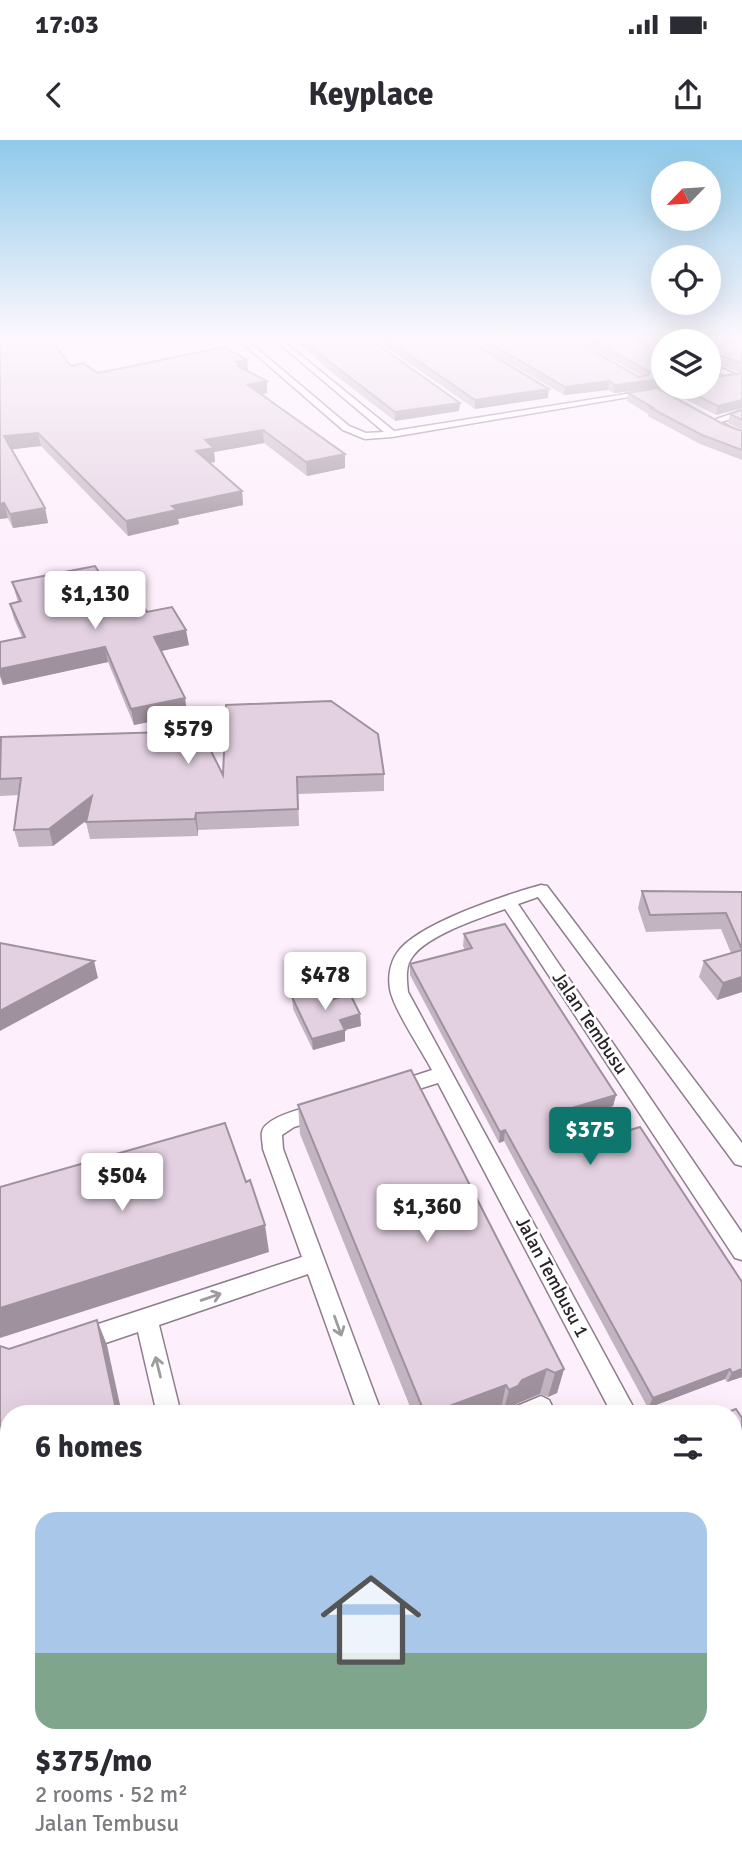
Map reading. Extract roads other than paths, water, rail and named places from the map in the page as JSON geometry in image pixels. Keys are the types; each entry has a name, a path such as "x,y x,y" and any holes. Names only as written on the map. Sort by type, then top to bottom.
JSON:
{"street":[{"path":"337,421 346,429 365,436 392,435 475,421"},
{"path":"375,421 392,435"},
{"path":"715,421 742,436"},
{"path":"507,900 541,890 742,1158"},
{"name":"Jalan Tembusu 1","path":"507,900 426,938 405,953 398,971 399,992 620,1405"},
{"name":"Jalan Tembusu","path":"507,900 742,1251"},
{"path":"378,1094 443,1074"},
{"path":"340,1106 288,1121 272,1130 273,1149 367,1405"},
{"path":"59,1348 315,1262"},
{"path":"146,1319 167,1405"}]}
